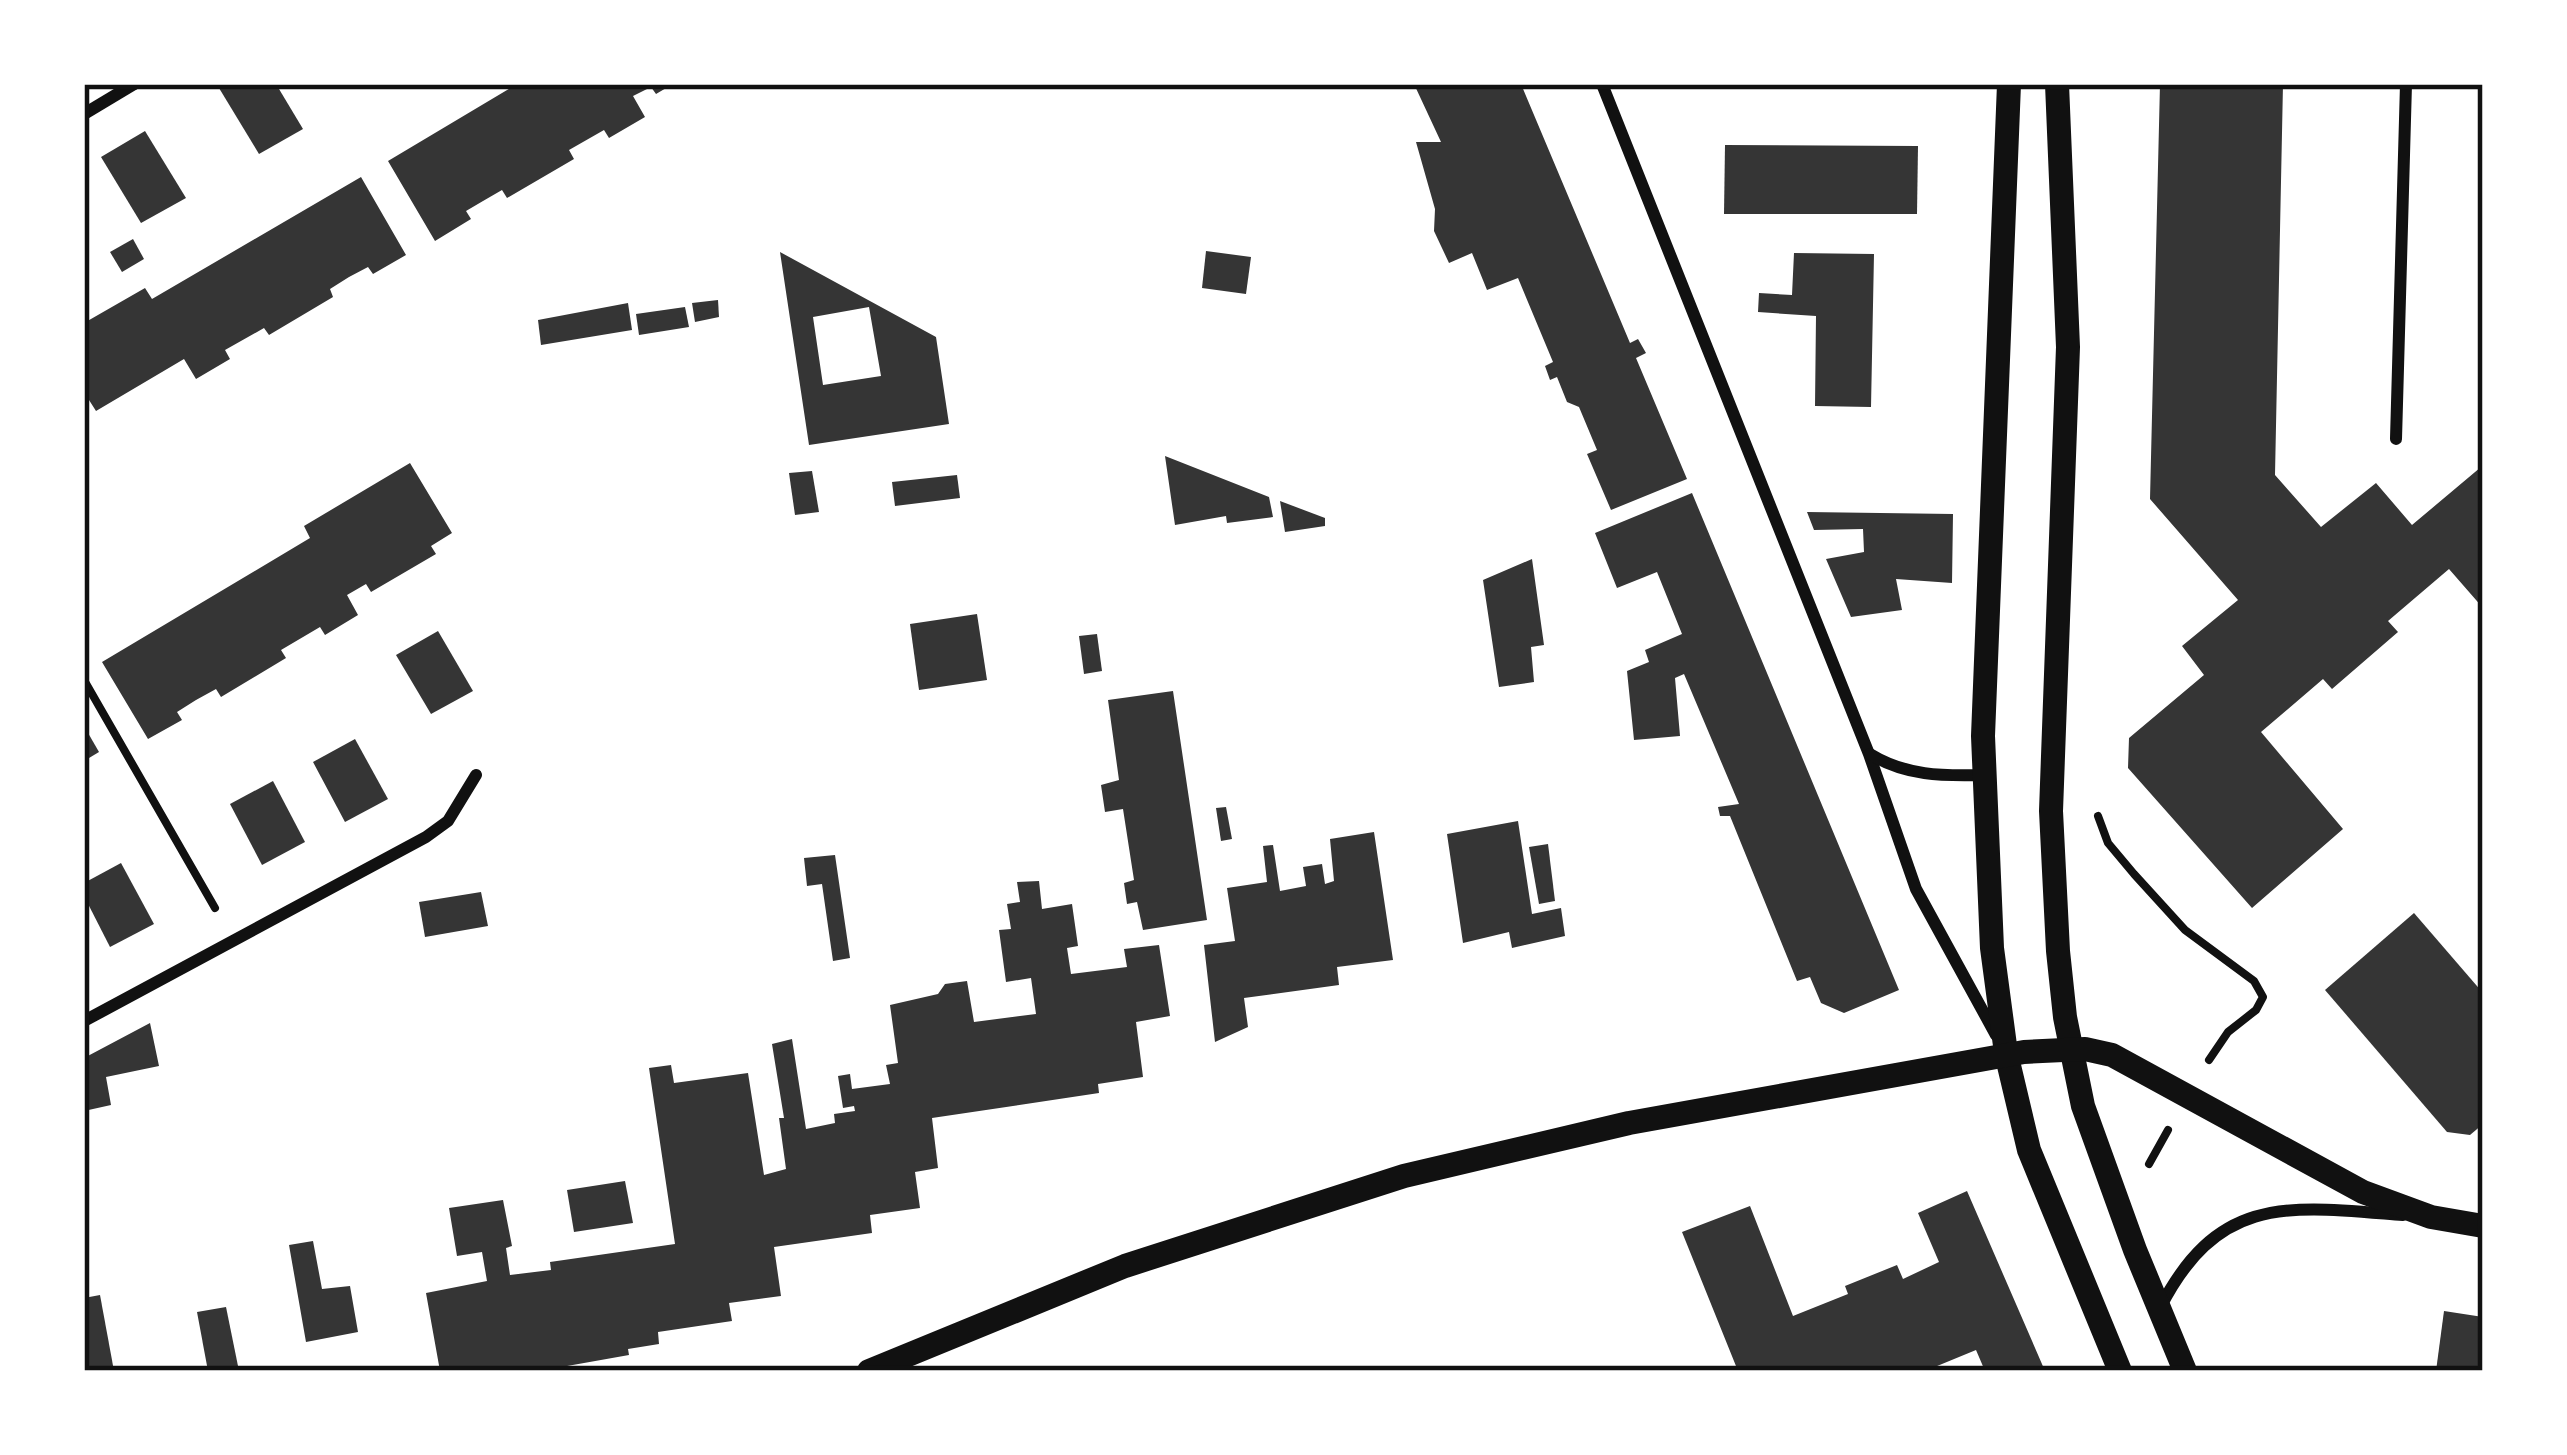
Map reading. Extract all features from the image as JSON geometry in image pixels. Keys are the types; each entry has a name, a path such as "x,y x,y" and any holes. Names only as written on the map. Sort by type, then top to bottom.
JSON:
{"main road":[{"path":"2008,84 1982,775 1992,948 2006,1053 2029,1150 2120,1371"},
{"path":"2057,84 2068,347 2050,811 2058,951 2087,1119 2185,1371"},
{"path":"869,1371 1125,1266 1404,1176 1629,1123 2006,1053 2072,1050 2128,1061 2362,1192 2431,1217 2483,1226"}],"street":[{"path":"84,114 134,84"},
{"path":"1602,84 1869,754 1916,889 2006,1053"},
{"path":"2396,439 2406,84"},
{"path":"1869,754 1927,775 1982,775"},
{"path":"84,1021 426,837 448,821 476,775"},
{"path":"2159,1309 2186,1263 2206,1242 2254,1216 2305,1208 2431,1217"}],"path":[{"path":"84,680 234,940"},
{"path":"2093,803 2108,843 2134,874 2185,930 2254,981 2263,997 2256,1010 2228,1032 2138,1179"}],"building":[{"path":"276,84 303,129 259,154 219,88"},
{"path":"517,84 673,84 656,94 651,87 633,96 645,117 609,138 604,130 569,150 574,159 507,198 502,190 466,211 471,219 435,241 388,161"},
{"path":"1414,84 1521,84 1630,343 1638,339 1646,353 1636,358 1687,479 1611,510 1587,454 1597,450 1579,407 1567,402 1557,377 1550,380 1545,366 1553,362 1518,278 1487,290 1472,253 1449,263 1434,231 1435,209 1416,142 1441,142"},
{"path":"2160,84 2283,84 2275,475 2321,527 2376,483 2412,525 2481,467 2483,470 2483,608 2449,569 2388,621 2398,632 2332,689 2323,679 2261,732 2343,829 2252,908 2128,768 2129,738 2204,675 2182,646 2238,600 2150,499"},
{"path":"145,131 186,198 141,223 101,157"},
{"path":"1725,145 1918,146 1917,214 1724,214"},
{"path":"361,177 406,255 373,274 368,267 349,277 330,289 333,297 269,335 264,328 225,350 230,359 196,379 184,359 96,411 89,400 84,402 84,323 145,288 152,299"},
{"path":"133,239 144,259 122,272 110,252"},
{"path":"1206,251 1251,257 1246,294 1202,288"},
{"path":"780,252 936,337 949,424 809,445","holes":["869,307 881,376 823,385 813,317"]},
{"path":"1794,253 1874,254 1871,407 1815,406 1816,316 1758,312 1759,293 1792,295"},
{"path":"718,300 719,317 695,322 692,303"},
{"path":"628,303 632,330 541,345 538,320"},
{"path":"685,307 689,327 639,335 636,314"},
{"path":"1165,456 1269,497 1273,517 1227,523 1226,516 1175,525"},
{"path":"410,463 452,533 431,546 436,554 371,592 366,584 347,595 358,615 325,635 320,627 281,650 286,658 221,697 216,689 196,700 177,712 182,720 148,739 102,662 310,538 304,526"},
{"path":"812,471 819,512 795,515 789,473"},
{"path":"957,475 960,498 895,506 892,482"},
{"path":"1692,493 1899,990 1844,1013 1821,1003 1810,977 1797,981 1730,816 1720,816 1718,807 1739,804 1684,674 1675,678 1680,736 1634,740 1627,671 1649,662 1645,650 1682,634 1657,572 1617,588 1595,533"},
{"path":"1280,501 1325,518 1325,526 1285,532"},
{"path":"1807,512 1953,514 1952,583 1896,579 1902,610 1851,617 1826,559 1864,552 1863,529 1814,530"},
{"path":"1532,559 1544,645 1531,647 1534,682 1499,687 1483,580"},
{"path":"977,614 987,680 919,690 910,624"},
{"path":"438,631 473,691 431,714 396,655"},
{"path":"1097,634 1102,671 1084,674 1079,636"},
{"path":"1173,691 1207,920 1143,930 1137,902 1127,904 1124,883 1134,880 1123,809 1105,812 1101,785 1119,780 1108,700"},
{"path":"84,726 99,752 84,761"},
{"path":"355,739 388,799 345,822 313,762"},
{"path":"273,781 305,842 262,865 230,804"},
{"path":"1226,807 1232,839 1221,841 1216,808"},
{"path":"1518,821 1532,914 1561,908 1565,936 1512,948 1509,932 1463,943 1447,834"},
{"path":"1374,832 1393,960 1337,967 1339,985 1244,998 1248,1027 1215,1042 1204,945 1235,941 1227,888 1267,882 1263,846 1273,845 1280,891 1306,886 1303,867 1322,864 1325,884 1334,881 1330,839"},
{"path":"1548,844 1555,901 1539,904 1529,847"},
{"path":"835,855 850,958 833,961 822,884 807,886 804,858"},
{"path":"121,863 154,924 110,947 84,896 84,883"},
{"path":"1039,881 1042,909 1072,904 1078,946 1067,948 1071,974 1127,967 1124,949 1159,945 1170,1016 1136,1022 1143,1077 1098,1084 1099,1093 932,1118 938,1168 915,1172 920,1208 870,1215 872,1233 774,1247 781,1296 729,1303 732,1321 658,1332 659,1344 628,1349 629,1355 539,1371 440,1371 426,1293 487,1281 482,1252 457,1256 449,1208 503,1200 512,1246 506,1248 510,1275 551,1270 550,1262 675,1244 649,1068 671,1065 674,1083 748,1073 764,1175 786,1169 779,1118 784,1118 772,1044 792,1039 806,1129 835,1123 834,1114 855,1111 854,1106 843,1108 838,1076 850,1074 852,1089 890,1084 886,1065 898,1063 890,1005 938,994 945,984 967,981 974,1022 1036,1014 1031,978 1006,982 999,930 1011,929 1007,904 1020,902 1017,882"},
{"path":"481,892 488,926 425,937 419,902"},
{"path":"2414,913 2483,993 2483,1124 2470,1135 2447,1132 2325,990"},
{"path":"150,1023 159,1066 106,1077 111,1105 84,1111 84,1058"},
{"path":"625,1181 633,1223 574,1232 567,1190"},
{"path":"1967,1191 2045,1371 1985,1371 1976,1350 1925,1371 1738,1371 1682,1232 1750,1206 1793,1316 1848,1294 1845,1286 1897,1265 1903,1279 1939,1262 1918,1213"},
{"path":"313,1241 322,1289 350,1286 358,1332 306,1342 289,1245"},
{"path":"100,1295 114,1371 84,1371 84,1298"},
{"path":"226,1307 239,1371 208,1371 197,1312"},
{"path":"2444,1311 2483,1317 2483,1371 2436,1371"}]}
